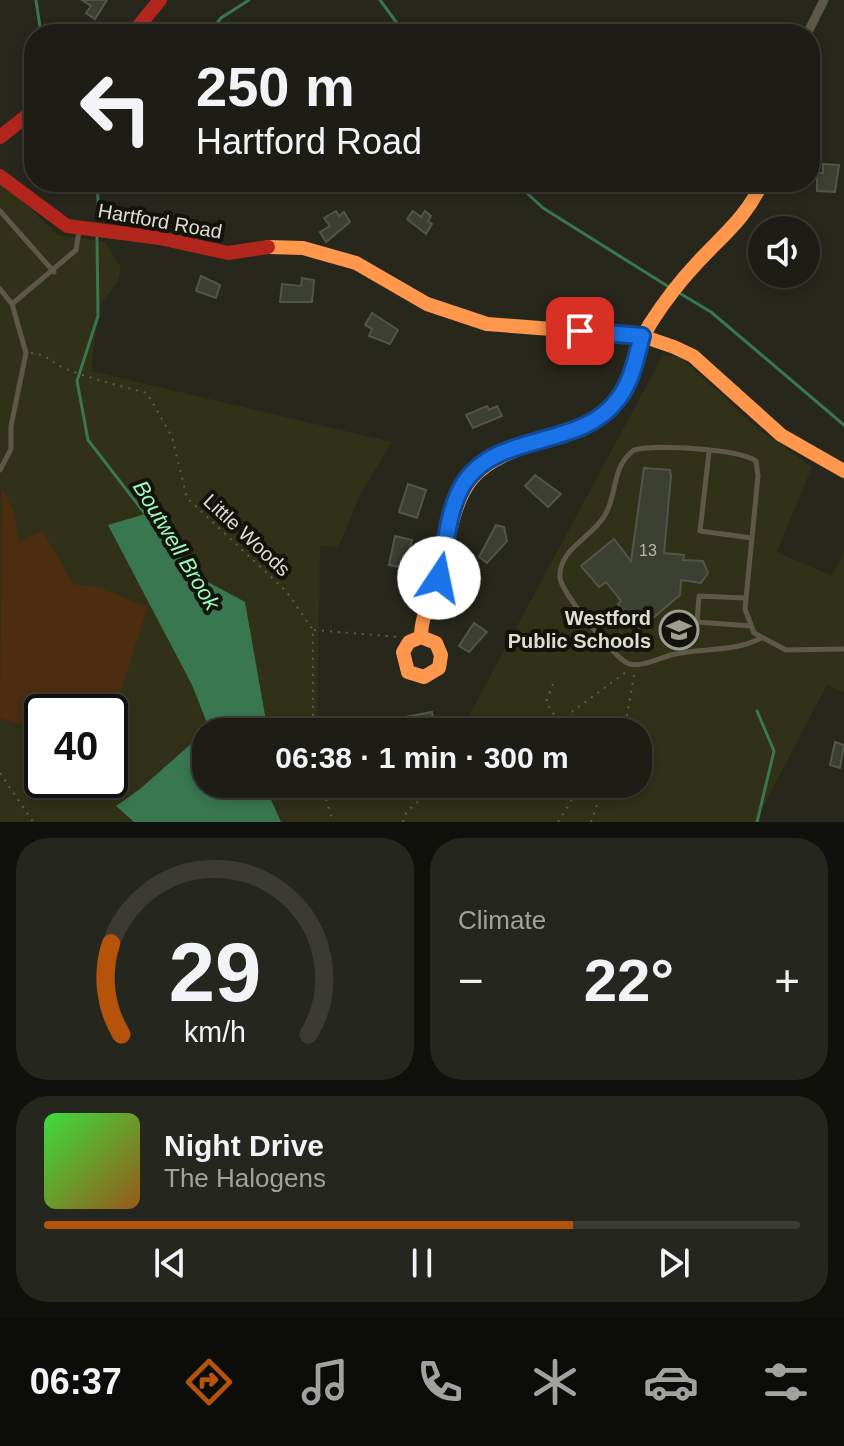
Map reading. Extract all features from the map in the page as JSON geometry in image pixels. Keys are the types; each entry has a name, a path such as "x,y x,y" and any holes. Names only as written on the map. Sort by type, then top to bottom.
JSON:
{"street":[{"path":"140,24 160,0"},
{"path":"812,24 824,0"},
{"path":"0,137 24,118"},
{"name":"Hartford Road","path":"0,176 54,218 79,227 160,238 228,253 278,246 303,248 356,263 432,306 487,324 642,336 693,356 781,435 844,471"},
{"path":"419,638 421,622 437,587 453,508 465,481 484,462 501,453 580,427 610,409 629,381 642,336 683,279 757,199 759,192"}],"lane":[{"path":"0,211 54,272"},
{"path":"12,304 54,272 76,250 79,227"},
{"path":"0,289 12,304 26,353 11,426 11,449 0,470"},
{"path":"761,638 749,645 697,649 636,664 617,656 566,593 560,578 565,555 600,523 614,492 621,463 634,450 747,455 756,461 758,476 745,598 751,626 761,638 786,650 844,649"},
{"path":"709,452 700,531 752,538"},
{"path":"745,598 699,596 697,622 751,626"}],"path":[{"name":"Little Woods","path":"26,353 46,354 60,367 147,393 172,437 187,498 286,591 313,630"},
{"path":"313,718 313,630 419,638"},
{"path":"567,718 636,664"},
{"path":"626,718 636,664"},
{"path":"553,684 546,702 556,718"},
{"path":"0,773 33,822"},
{"path":"325,798 333,822"},
{"path":"403,822 406,813 422,798"},
{"path":"558,822 570,798"},
{"path":"591,822 599,798"}],"shaded area":[{"path":"0,180 58,235 105,242 121,268 118,281 99,306 91,371 392,442 360,495 338,548 320,545 317,718 192,718 192,798 652,798 652,718 468,718 663,355 680,357 757,428 812,467 777,552 832,576 844,551 844,692 827,685 755,822 0,822"},
{"path":"2,487 15,515 19,543 42,530 74,585 102,589 147,608 120,694 24,694 24,725 0,718"},
{"path":"145,514 197,576 245,602 266,718 205,718 192,685 108,525"},
{"path":"192,743 192,798 270,798 281,822 134,822 116,806"}],"building":[{"path":"82,0 107,0 95,19 86,13 91,6"},
{"path":"823,164 839,165 835,192 820,191 820,173 823,173"},
{"path":"336,211 339,216 344,212 350,222 326,242 320,232 330,226 324,218"},
{"path":"413,211 421,217 425,211 431,216 428,221 432,224 426,234 407,219"},
{"path":"201,276 220,285 216,298 196,291"},
{"path":"302,278 314,280 312,302 280,302 282,284 301,286"},
{"path":"372,313 398,330 390,344 369,336 372,329 365,325"},
{"path":"487,406 489,410 497,406 502,416 473,428 466,415"},
{"path":"644,468 670,470 664,553 684,555 683,560 703,561 708,573 701,583 681,580 680,595 640,629 618,604 621,601 606,582 599,587 581,566 614,539 631,561"},
{"path":"535,475 561,494 548,507 525,486"},
{"path":"408,484 426,490 417,518 399,512"},
{"path":"496,525 504,527 507,541 487,563 479,557"},
{"path":"395,536 412,540 405,568 389,565"},
{"path":"474,623 487,632 469,652 459,646"},
{"path":"432,712 433,718 405,718"},
{"path":"835,742 844,745 840,768 830,765"}],"waterway":[{"name":"Boutwell Brook","path":"36,0 40,24"},
{"path":"216,24 249,0"},
{"path":"380,0 398,24"},
{"name":"Boutwell Brook","path":"98,192 99,219"},
{"path":"526,192 543,208 669,287"},
{"name":"Boutwell Brook","path":"97,238 98,316 77,381 88,440 146,515"},
{"path":"681,294 711,312 844,425"},
{"path":"757,711 774,751 757,822"}],"traffic: slow":[{"path":"421,637 423,619 439,576 455,514 471,480 500,457 582,427 608,411 622,392 644,335 655,316 672,292 742,215 757,192"},
{"path":"268,247 303,248 356,263 427,304 487,324 642,336 674,347 693,356 781,435 844,471"},
{"path":"421,637 436,643 441,655 439,668 424,677 408,672 403,652 409,642 421,637"}],"traffic: jam":[{"path":"140,24 160,0"},
{"path":"0,137 24,118"},
{"path":"0,176 67,226 160,238 228,253 268,247"}],"place":[{"name":"Westford Public Schools","path":"679,630"}],"route":[{"path":"439,578 453,508 471,474 501,453 590,423 610,409 624,391 634,369 642,336 580,331"}]}
